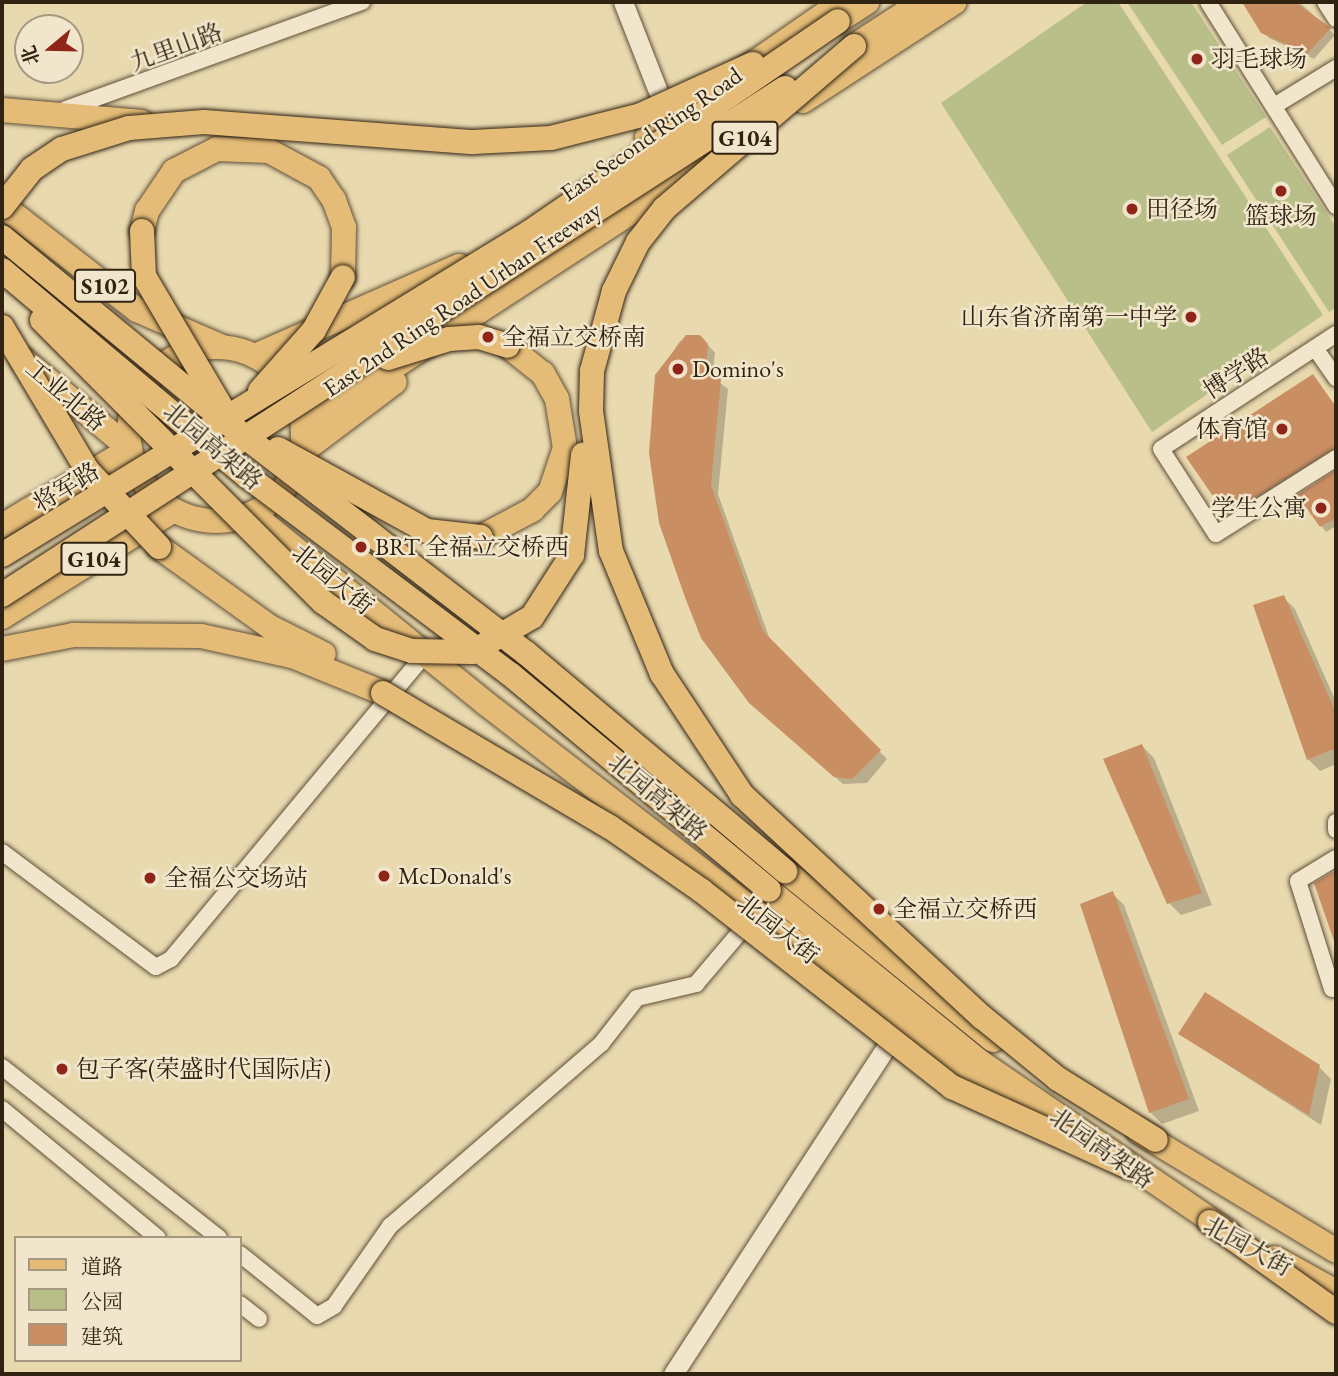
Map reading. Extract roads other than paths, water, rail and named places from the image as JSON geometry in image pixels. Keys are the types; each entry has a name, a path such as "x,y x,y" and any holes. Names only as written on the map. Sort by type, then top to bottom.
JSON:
{"main road":[{"name":"East 2nd Ring Road Urban Freeway","path":"2,555 238,420 530,232 840,12 867,2"},
{"name":"East 2nd Ring Road Urban Freeway","path":"2,594 360,367 922,2"},
{"name":"G104","path":"303,426 955,2"},
{"name":"East Second Ring Road","path":"282,377 459,266 670,122 840,12"},
{"path":"2,110 82,121 204,122 473,142 551,138 641,115 840,12"},
{"path":"2,282 323,602 375,639 412,651 444,655 498,643 553,592 572,555 581,507 592,371 614,291 638,242 664,209 854,46"},
{"path":"2,206 32,169 62,149 129,128 204,122"},
{"path":"238,420 331,304 346,252 344,227 318,178 293,159 245,146 217,149 174,172 147,211 142,243 144,276 158,304 238,420 427,531 454,538 507,529 550,492 565,448 564,424 557,399 527,358 479,337 449,339 360,367"},
{"name":"S102","path":"2,206 137,310 220,346"},
{"name":"北园高架路","path":"2,236 238,420 526,653 944,1002 1070,1099 1156,1140"},
{"name":"East Second Ring Road","path":"255,356 459,266"},
{"name":"北园高架路","path":"2,270 247,476 510,674 979,1062 1210,1222 1336,1294"},
{"name":"G104","path":"302,452 470,318"},
{"path":"2,327 55,425 146,535 201,581 383,694 610,827 746,925 952,1087 1128,1167"},
{"name":"工业北路","path":"2,341 130,449"},
{"path":"220,346 255,356 282,377 303,426 302,452 293,477 254,515 199,520 172,510 152,494 130,449 130,417 142,388 163,364 191,350 220,346"},
{"path":"592,371 594,462 611,551 662,674 707,750 742,795 918,962 1058,1079 1336,1251"},
{"name":"将军路","path":"2,526 130,449"},
{"name":"北园大街","path":"293,477 685,790 942,974 1065,1071 1253,1197 1336,1239"},
{"name":"G104","path":"2,617 172,510"},
{"name":"北园大街","path":"254,515 425,654 902,1023 1182,1209 1336,1294"},
{"path":"2,649 74,635 201,636 292,656 383,694"},
{"path":"1210,1222 1336,1312"}],"street":[{"name":"九里山路","path":"2,97 71,110 362,2"},
{"path":"623,2 670,122"},
{"path":"1208,2 1336,206"},
{"path":"1325,2 1336,19"},
{"path":"1274,106 1336,68"},
{"name":"博学路","path":"1336,334 1161,449 1216,534 1336,458"},
{"path":"1315,348 1336,378"},
{"path":"2,852 156,967 171,959 425,654"},
{"path":"1336,822 1336,831"},
{"path":"1332,989 1298,881 1336,858"},
{"path":"242,1256 317,1316 334,1306 390,1226 601,1044 637,998 696,984 746,925"},
{"path":"673,1374 902,1023"},
{"path":"2,1066 216,1236"},
{"path":"2,1109 156,1236"},
{"path":"242,1306 259,1319"}],"place":[{"name":"羽毛球场","path":"1197,59"},
{"name":"篮球场","path":"1281,191"},
{"name":"田径场","path":"1132,209"},
{"name":"山东省济南第一中学","path":"1191,317"},
{"name":"全福立交桥南","path":"488,337"},
{"name":"Domino's","path":"678,369"},
{"name":"体育馆","path":"1282,429"},
{"name":"学生公寓","path":"1321,508"},
{"name":"BRT 全福立交桥西","path":"361,547"},
{"name":"McDonald's","path":"384,876"},
{"name":"全福公交场站","path":"150,878"},
{"name":"全福立交桥西","path":"879,909"},
{"name":"包子客(荣盛时代国际店)","path":"62,1069"}]}
